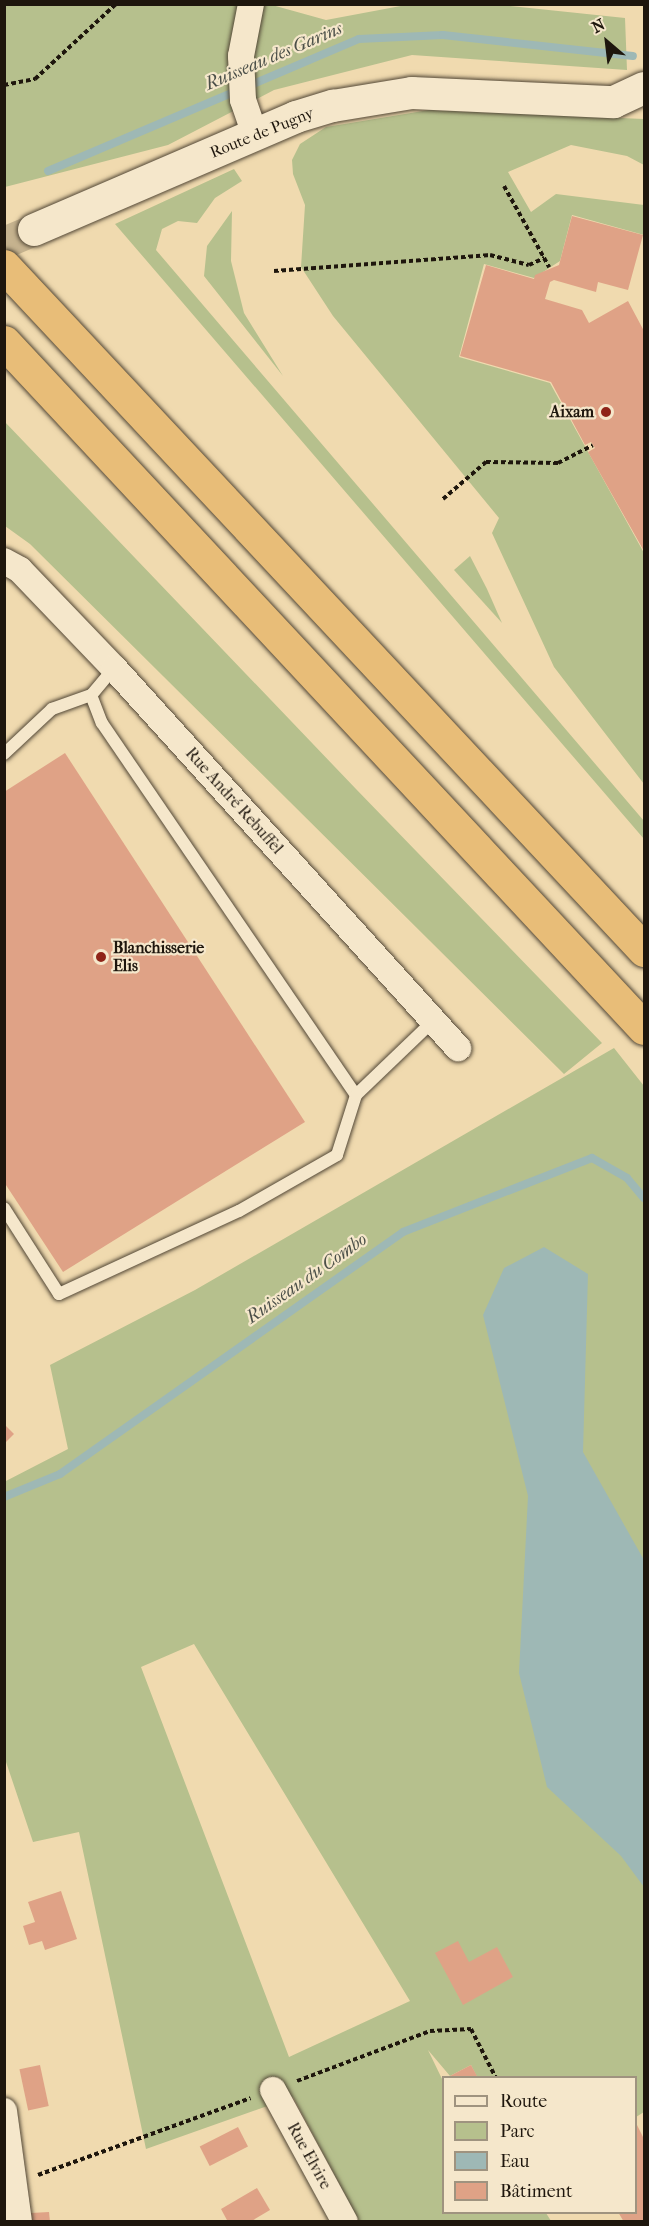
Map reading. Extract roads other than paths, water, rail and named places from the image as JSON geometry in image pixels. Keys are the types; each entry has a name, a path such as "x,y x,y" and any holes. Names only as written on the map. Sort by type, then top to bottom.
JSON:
{"highway":[{"path":"4,266 645,950"},
{"path":"4,342 645,1028"}],"street":[{"path":"251,4 242,71 243,100 255,134"},
{"name":"Route de Pugny","path":"34,230 255,134 333,106 412,93 614,102 645,88"},
{"name":"Rue André Rebuffel","path":"4,561 20,570 114,668 432,1022 458,1048"},
{"name":"Rue Elvire","path":"273,2090 345,2222"},
{"path":"4,2111 20,2222"}],"lane":[{"path":"4,754 52,710 92,695 114,668"},
{"path":"92,695 102,723 356,1095"},
{"path":"4,1208 58,1294 239,1211 337,1155 356,1095 432,1022"}],"water":[{"path":"544,1247 588,1274 583,1452 644,1560 644,1887 621,1856 547,1787 519,1673 528,1496 483,1315 504,1268"}],"waterway":[{"name":"Ruisseau des Garins","path":"48,171 359,39 443,35 633,56"},
{"name":"Ruisseau du Combo","path":"4,1497 60,1474 403,1232 592,1158 627,1178 644,1198"}],"tunnel":[{"path":"4,243 34,230"}],"place":[{"name":"Aixam","path":"606,412"},
{"name":"Blanchisserie Elis","path":"101,957"}]}
